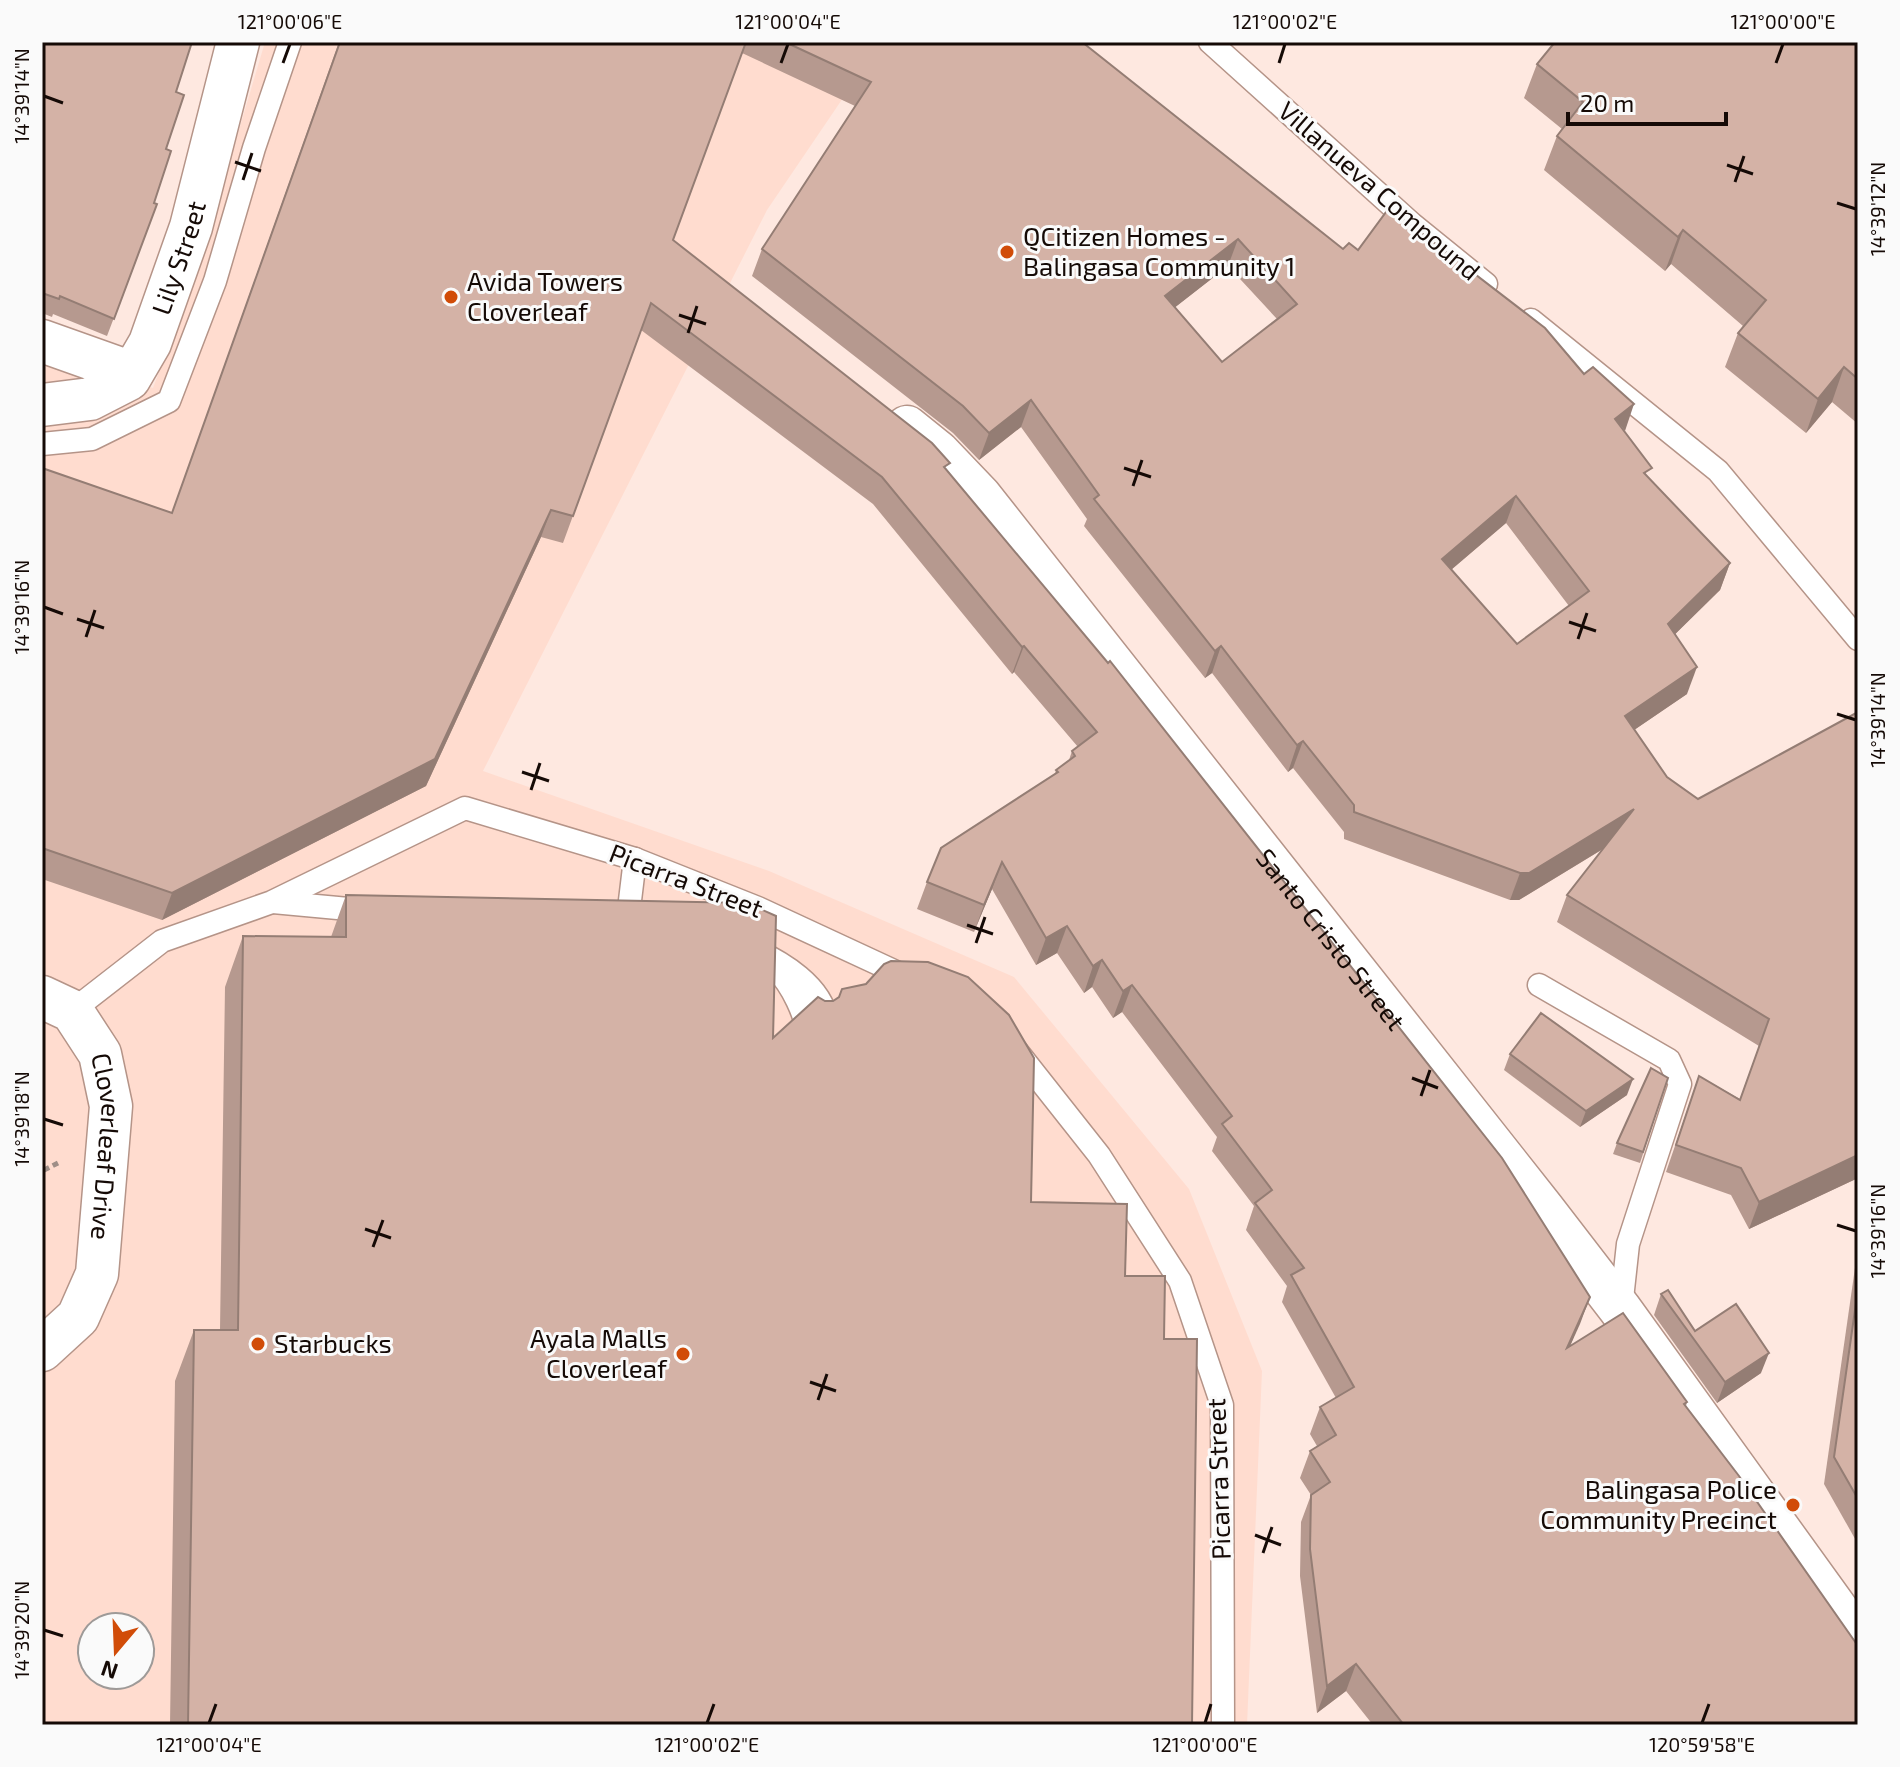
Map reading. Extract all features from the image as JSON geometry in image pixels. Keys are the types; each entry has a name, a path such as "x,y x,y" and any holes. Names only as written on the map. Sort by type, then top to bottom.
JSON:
{"street":[{"name":"Lily Street","path":"42,405 90,399 129,379 150,343 191,227 238,42"},
{"path":"42,341 132,373"},
{"name":"Santo Cristo Street","path":"877,404 938,452 980,496 1620,1309 1858,1639"},
{"name":"Cloverleaf Drive","path":"42,1350 78,1317 97,1274 111,1106 100,1054 57,1004"}],"lane":[{"path":"42,444 92,439 169,401 215,281 254,148 290,42"},
{"name":"Villanueva Compound","path":"1210,42 1412,224 1718,471 1858,639"},
{"name":"Picarra Street","path":"57,1004 162,941 272,902 465,808 635,859 758,908 917,996"},
{"path":"627,918 635,859"},
{"path":"272,902 392,913"},
{"path":"734,941 781,963 824,1005 832,1025"},
{"path":"1539,985 1669,1060 1680,1084 1628,1244 1620,1309"},
{"name":"Picarra Street","path":"1007,1038 1099,1155 1180,1281 1222,1405 1223,1725"}],"shaded area":[{"path":"265,42 881,42 767,210 483,771 769,871 1014,977 1189,1189 1262,1371 1247,1725 42,1725 42,349 153,388 201,258"}],"building":[{"path":"42,42 192,42 176,92 184,95 166,149 171,151 154,203 157,204 114,319 60,296 59,299 42,293"},
{"path":"340,42 746,42 673,240 932,443 950,463 944,467 1108,663 1110,661 1502,1158 1590,1297 1567,1348 1623,1313 1687,1402 1684,1404 1739,1476 1858,1646 1858,1725 1404,1725 1356,1664 1327,1686 1310,1549 1311,1495 1330,1482 1310,1451 1336,1435 1320,1407 1354,1387 1291,1275 1304,1268 1255,1203 1272,1190 1222,1124 1232,1116 1132,985 1123,991 1102,960 1093,966 1067,926 1046,938 1002,862 984,905 927,882 941,848 1058,772 1056,770 1075,756 1072,751 1097,732 1022,647 882,477 651,303 573,516 551,510 435,759 172,893 42,848 42,468 172,513"},
{"path":"785,42 1082,42 1343,249 1349,243 1358,250 1389,208 1545,328 1584,374 1593,367 1634,404 1615,419 1652,468 1644,473 1730,563 1668,624 1697,667 1625,716 1667,777 1698,799 1858,712 1858,1155 1759,1202 1741,1168 1676,1145 1699,1076 1740,1100 1769,1019 1567,895 1634,809 1529,873 1520,873 1354,812 1354,805 1303,741 1297,745 1221,646 1215,651 1094,499 1099,495 1031,400 989,433 963,406 762,249 871,82","holes":["1238,239 1297,304 1222,362 1165,296","1516,496 1589,591 1517,644 1442,559"]},
{"path":"1555,42 1858,42 1858,379 1844,367 1818,399 1738,333 1766,300 1683,230 1678,237 1557,136 1583,102 1537,64"},
{"name":"Ayala Malls Cloverleaf","path":"346,895 747,903 776,916 773,1038 818,997 833,1001 842,989 866,984 884,964 891,961 928,962 968,977 1009,1015 1034,1058 1031,1202 1127,1204 1125,1276 1165,1276 1164,1339 1197,1339 1192,1725 188,1725 194,1330 238,1330 243,936 346,937"},
{"path":"1541,1013 1633,1079 1586,1111 1510,1054"},
{"path":"1651,1068 1668,1078 1643,1152 1617,1143"},
{"path":"1858,1289 1858,1499 1834,1457"},
{"path":"1668,1290 1695,1331 1736,1304 1769,1353 1725,1382 1661,1294"}],"place":[{"name":"QCitizen Homes - Balingasa Community 1","path":"1007,252"},
{"name":"Avida Towers Cloverleaf","path":"451,297"},
{"name":"Starbucks","path":"258,1344"},
{"name":"Ayala Malls Cloverleaf","path":"683,1354"},
{"name":"Balingasa Police Community Precinct","path":"1793,1505"}]}
